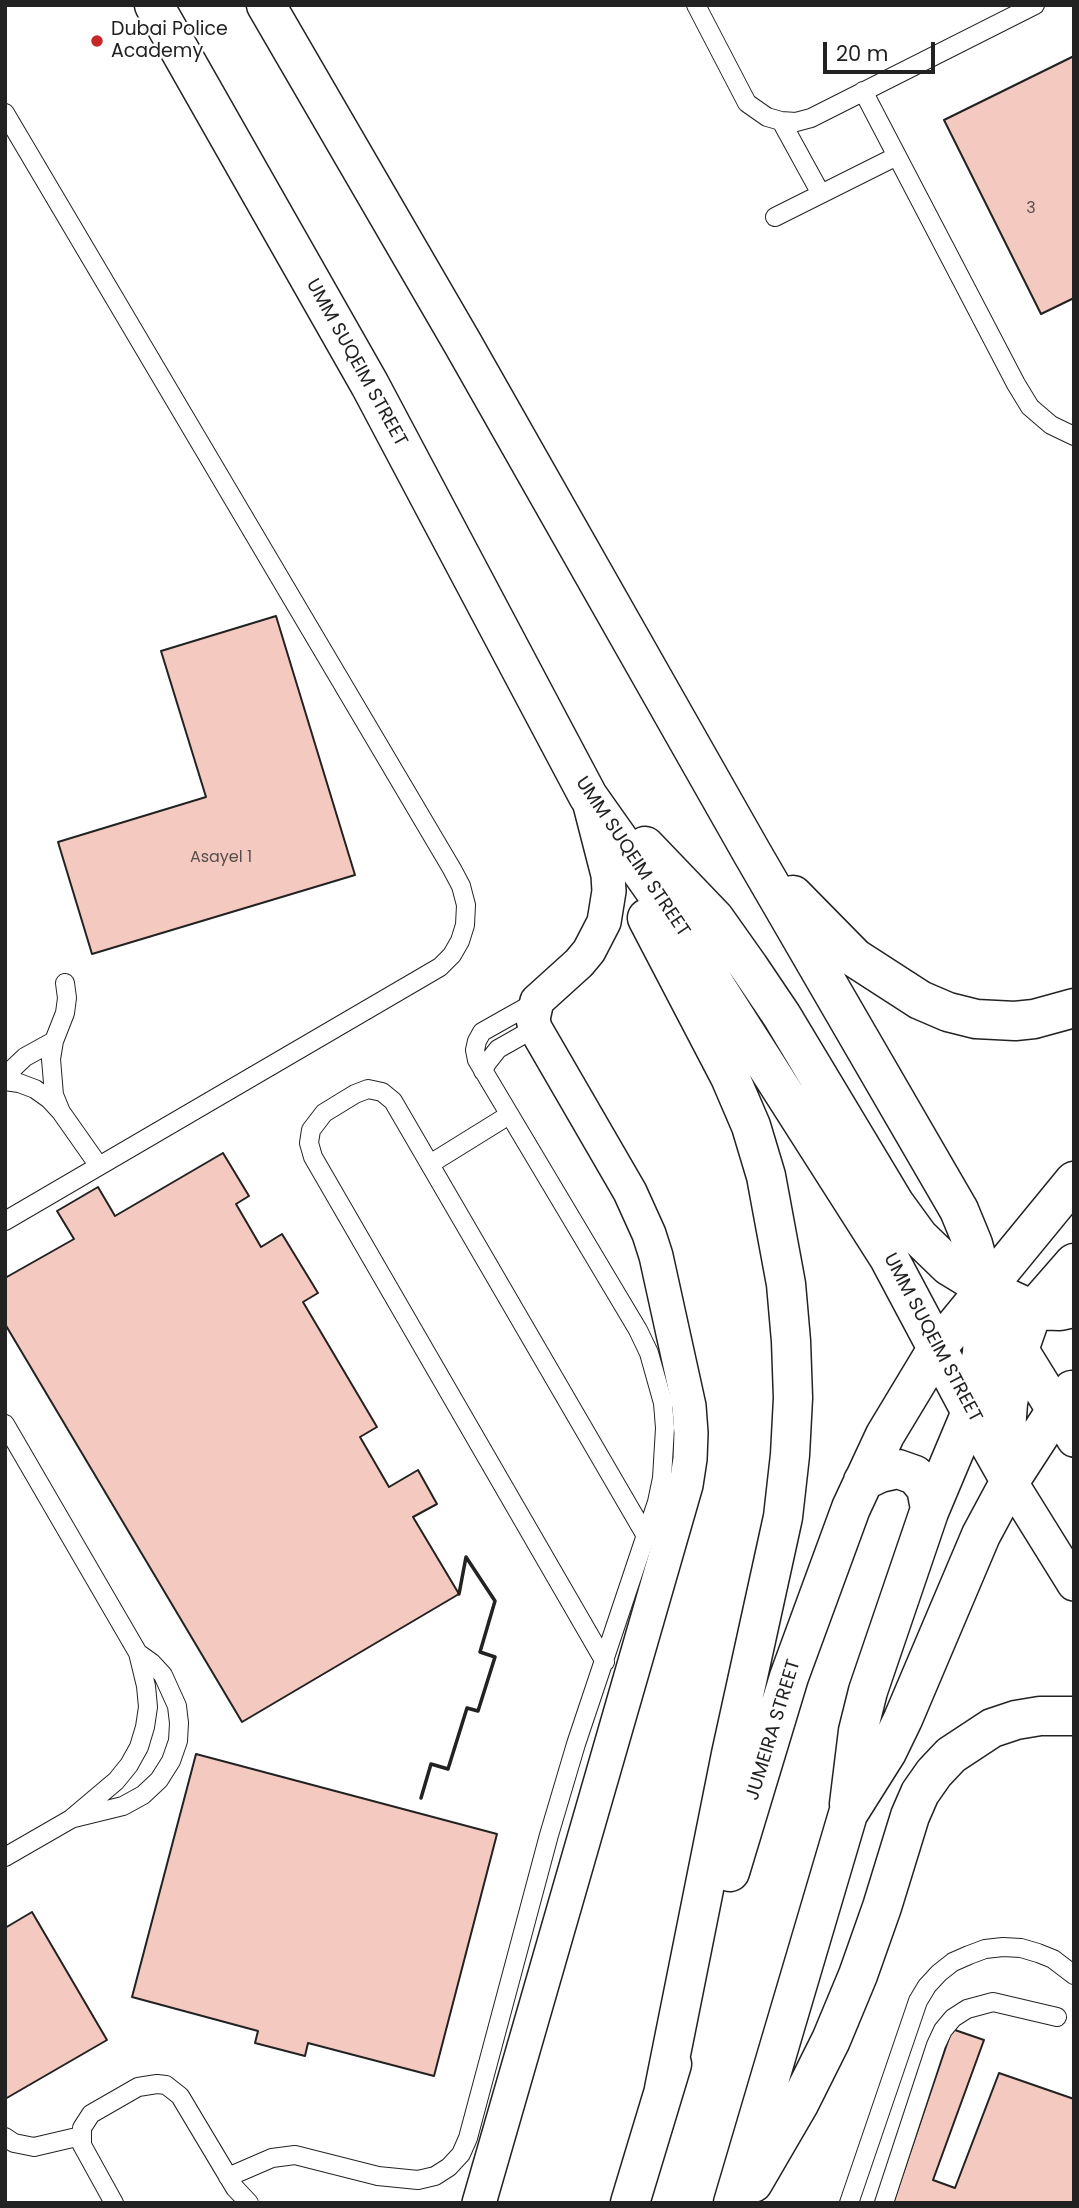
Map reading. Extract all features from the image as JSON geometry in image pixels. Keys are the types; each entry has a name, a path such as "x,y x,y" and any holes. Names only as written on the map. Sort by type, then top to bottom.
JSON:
{"main road":[{"name":"UMM SUQEIM STREET","path":"154,5 370,385 588,796 660,898 882,1246 1010,1481"},
{"path":"267,5 959,1210 985,1288 1019,1350 1068,1413 1010,1481 981,1535 903,1719 875,1773 848,1814"},
{"path":"588,796 657,857 715,919 782,1016 895,1204 933,1252 949,1266 985,1288 1033,1310 1060,1311 1074,1308"},
{"path":"588,796 657,940 730,1077 751,1126 774,1215 786,1284 791,1341 793,1398 783,1517 731,1754 664,2090"},
{"path":"752,853 855,958 920,1000 948,1012 976,1019 1034,1019 1074,1008"},
{"name":"JUMEIRA STREET","path":"631,2203 789,1677 863,1481 885,1434 938,1347 1074,1181"},
{"path":"1010,1481 1006,1431 1011,1384 1019,1350 1033,1310 1074,1263"},
{"path":"733,2203 848,1814 858,1731 868,1691 930,1509 971,1412 982,1353 985,1288"},
{"path":"863,1481 898,1469 915,1475 926,1488 930,1509"},
{"path":"741,2203 799,2104 831,2040 862,1963 920,1793 951,1755 992,1728 1040,1716 1074,1716"}],"street":[{"path":"479,2203 686,1485 690,1459 689,1406 649,1234 630,1192 536,1014 584,957 598,937 604,922 609,891 608,875 588,796"},
{"name":"UMM SUQEIM STREET","path":"1010,1481 1074,1584"}],"lane":[{"path":"696,5 747,103 766,117 796,122 811,117 1026,7"},
{"path":"863,91 1030,407 1051,425 1074,436"},
{"path":"5,113 452,869 461,886 466,905 465,925 460,941 452,955 440,967 5,1221"},
{"path":"782,121 821,194"},
{"path":"5,136 26,149"},
{"path":"775,216 897,156"},
{"path":"61,1112 54,1095 51,1059 54,1041 65,1013 65,983"},
{"path":"229,2177 272,2158 295,2155 378,2176 418,2180 435,2176 449,2167 461,2154 468,2138 576,1744 657,1502 666,1428 657,1378 649,1353 638,1330 477,1060 475,1050 482,1032 536,1014"},
{"path":"483,1072 486,1063 498,1049 536,1014"},
{"path":"54,1041 25,1057 5,1079 35,1089 49,1099 99,1166"},
{"path":"605,1662 313,1157 309,1143 311,1130 324,1113 362,1091 375,1090 393,1101 646,1536"},
{"path":"430,1164 509,1115"},
{"path":"5,1424 138,1653 148,1707 139,1747 116,1781 71,1819 5,1857"},
{"path":"71,1819 123,1806 143,1795 159,1780 171,1761 178,1741 177,1706 163,1675 138,1653"},
{"path":"849,2203 918,2001 939,1973 953,1962 969,1955 985,1949 1003,1947 1021,1948 1053,1959 1074,1975"},
{"path":"884,2203 936,2045 943,2030 954,2018 967,2009 993,2002 1057,2017"},
{"path":"114,2203 85,2152 82,2128 91,2114 147,2084 166,2085 174,2090 185,2103 235,2188 249,2203"},
{"path":"5,2137 14,2143 34,2147 81,2136"}],"building":[{"path":"1074,56 1074,298 1041,314 944,120"},
{"path":"276,616 355,875 92,954 58,842 206,797 161,651"},
{"path":"223,1153 249,1196 236,1204 261,1247 282,1234 318,1293 303,1302 377,1427 360,1437 389,1487 418,1470 437,1504 413,1517 459,1594 242,1722 5,1324 5,1278 74,1239 57,1211 98,1187 115,1216"},
{"path":"196,1754 497,1834 434,2076 308,2043 305,2056 255,2043 258,2031 132,1997"},
{"path":"32,1912 107,2040 5,2099 5,1928"},
{"path":"952,2029 984,2040 933,2180 955,2188 999,2073 1074,2099 1074,2203 893,2203"}],"wall":[{"path":"421,1798 431,1764 448,1769 467,1708 478,1711 495,1657 480,1652 495,1601 466,1557 459,1594"}],"place":[{"name":"Dubai Police Academy","path":"97,41"}]}
